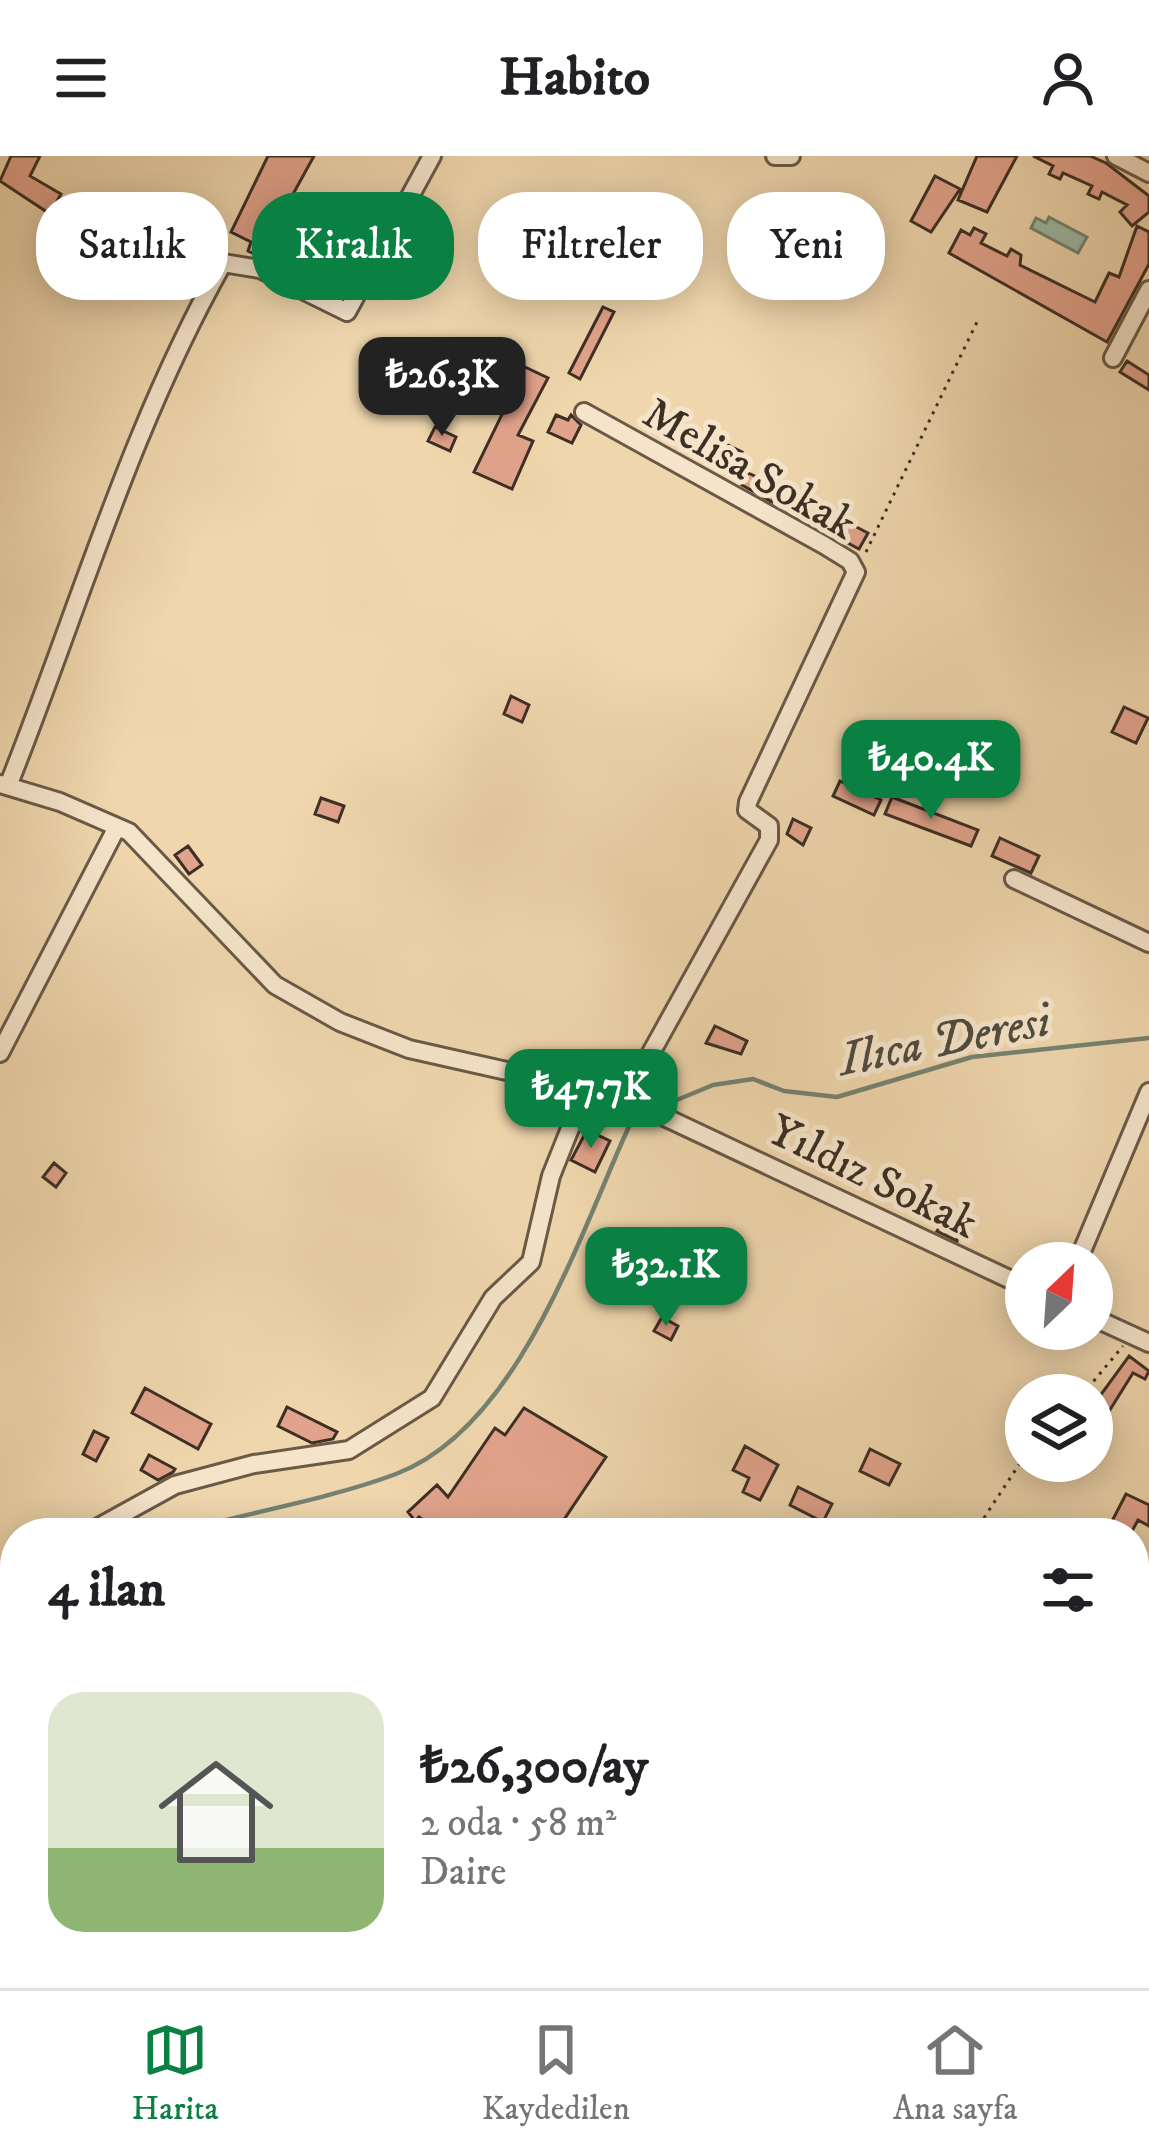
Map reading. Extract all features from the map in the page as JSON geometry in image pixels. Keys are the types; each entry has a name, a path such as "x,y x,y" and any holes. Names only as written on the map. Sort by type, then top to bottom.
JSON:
{"street":[{"path":"4,785 74,622 117,484 223,262 260,269 347,312 433,156"},
{"path":"775,156 791,156"},
{"path":"1116,156 1149,173"},
{"path":"1112,358 1149,290"},
{"name":"Melisa Sokak","path":"584,412 824,545 854,567 844,601 748,802 747,810 769,826 770,840 642,1069 620,1096"},
{"name":"Yıldız Sokak","path":"4,785 130,832 275,985 340,1022 409,1049 620,1096 1005,1277"},
{"path":"0,1053 117,827"},
{"path":"1014,880 1149,943"},
{"path":"116,1518 176,1485 254,1464 349,1450 431,1398 493,1298 531,1262 551,1176 571,1126 592,1109 596,1091"},
{"path":"1086,1242 1149,1092"}],"path":[{"path":"854,567 977,322"},
{"path":"1104,1374 1140,1339"},
{"path":"984,1518 1008,1482"}],"shaded area":[{"path":"1049,217 1087,237 1078,253 1031,228 1036,218 1046,223"}],"building":[{"path":"11,156 40,156 30,176 58,192 36,192 36,205 0,181"},
{"path":"268,156 314,156 294,192 252,192 252,253 248,251 251,242 231,232"},
{"path":"977,156 1017,156 987,212 958,200"},
{"path":"1033,156 1090,156 1106,163 1149,196 1149,212 1132,226 1120,212 1127,205 1102,192 1099,199 1088,194 1092,186 1063,173 1060,179 1049,174 1053,166"},
{"path":"935,176 960,189 931,232 911,221"},
{"path":"1137,226 1149,232 1149,264 1107,342 949,253 961,230 970,235 974,228 986,234 981,243 1007,256 1011,249 1021,255 1020,265 1095,302 1109,273 1119,277"},
{"path":"603,307 614,312 580,379 569,373"},
{"path":"1127,361 1149,375 1149,390 1120,372"},
{"path":"525,367 548,378 518,435 533,441 512,489 474,472"},
{"path":"556,415 568,420 571,415 581,425 572,443 548,432"},
{"path":"435,427 456,437 450,451 428,441"},
{"path":"728,445 742,452 734,470 720,464"},
{"path":"748,473 779,487 772,502 742,485"},
{"path":"841,519 868,533 859,549 833,535"},
{"path":"511,696 529,705 522,722 504,714"},
{"path":"1124,707 1148,718 1136,743 1112,732"},
{"path":"840,781 881,800 874,815 833,796"},
{"path":"892,797 978,830 971,846 885,814"},
{"path":"321,798 344,806 338,822 315,814"},
{"path":"793,819 811,828 803,845 787,834"},
{"path":"1000,838 1039,856 1031,873 992,856"},
{"path":"188,846 202,865 189,874 175,855"},
{"path":"715,1026 747,1041 741,1054 706,1043"},
{"path":"587,1130 610,1141 595,1172 571,1160"},
{"path":"54,1163 66,1173 56,1187 43,1177"},
{"path":"944,1218 959,1225 957,1241 937,1231"},
{"path":"662,1317 678,1326 671,1340 654,1331"},
{"path":"1129,1356 1149,1371 1145,1379 1133,1373 1113,1405 1113,1378"},
{"path":"145,1388 211,1424 198,1449 132,1413"},
{"path":"287,1407 337,1432 333,1439 312,1443 278,1426"},
{"path":"524,1408 606,1457 565,1518 413,1518 408,1512 437,1485 448,1497 495,1428 505,1435"},
{"path":"94,1431 108,1438 96,1461 83,1454"},
{"path":"745,1446 778,1465 760,1500 743,1492 749,1478 733,1470"},
{"path":"870,1449 900,1464 889,1485 860,1471"},
{"path":"149,1455 175,1469 158,1480 141,1470"},
{"path":"798,1487 832,1504 825,1518 790,1505"},
{"path":"1126,1494 1149,1505 1149,1518 1114,1518"}],"waterway":[{"name":"Ilıca Deresi","path":"660,1107 713,1085 753,1079 784,1091 837,1097 972,1057 1149,1038"},
{"name":"Ilıca Deresi","path":"236,1518 396,1474 440,1450 478,1415 541,1322 631,1122 645,1115"}]}
